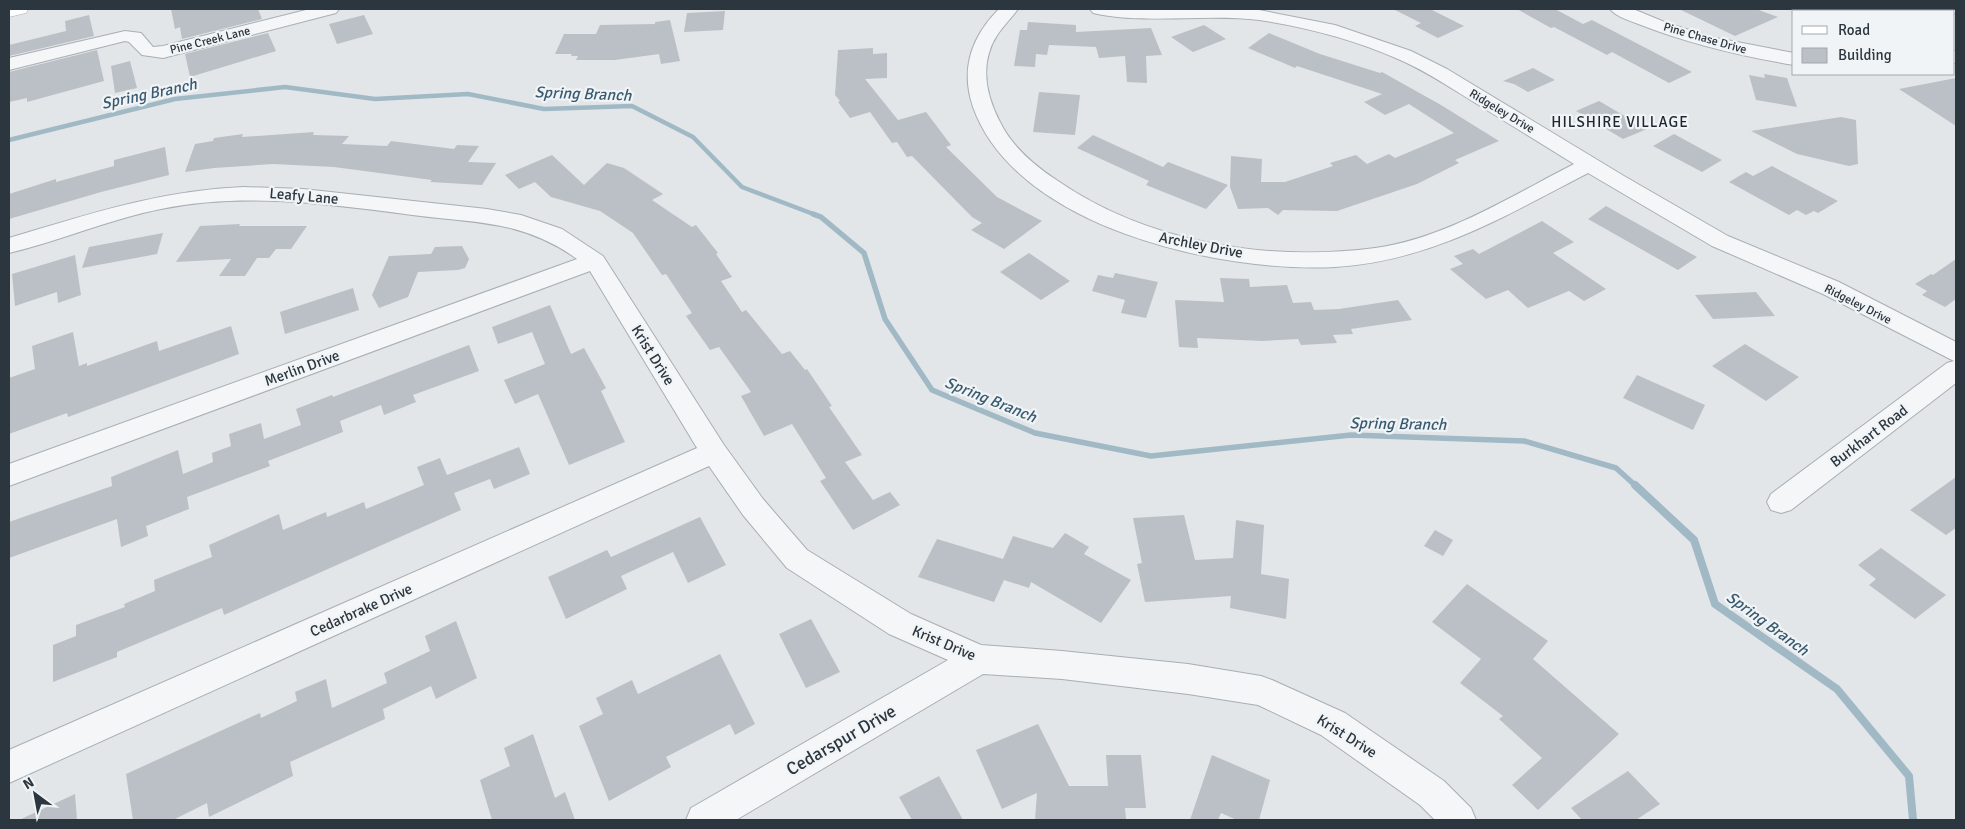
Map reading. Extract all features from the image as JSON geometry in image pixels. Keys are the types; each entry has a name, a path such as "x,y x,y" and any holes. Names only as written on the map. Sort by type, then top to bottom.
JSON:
{"main road":[{"path":"9,11 19,9"}],"street":[{"name":"Pine Creek Lane","path":"9,64 125,36 135,37 143,50 147,52 163,52 330,9"},
{"name":"Archley Drive","path":"1009,9 987,33 979,52 975,76 978,93 986,117 1000,141 1019,162 1055,191 1100,216 1156,237 1216,252 1283,258 1333,258 1376,255 1423,244 1462,229 1590,164"},
{"name":"Ridgeley Drive","path":"1098,9 1128,12 1260,12 1329,29 1404,55 1440,74 1616,181 1720,241 1831,288 1956,353"},
{"name":"Pine Chase Drive","path":"1619,9 1702,39 1751,52 1792,59"},
{"path":"1637,17 1657,9"},
{"name":"Leafy Lane","path":"9,246 147,204 221,193 256,192 318,197 509,219 571,242 595,261"},
{"name":"Krist Drive","path":"595,261 714,452 753,507 797,559 900,624 979,659 1101,669 1188,679 1261,691 1333,724 1432,793 1459,820"},
{"name":"Merlin Drive","path":"9,475 595,261"},
{"name":"Burkhart Road","path":"1781,502 1956,370"},
{"name":"Cedarbrake Drive","path":"9,767 714,452"},
{"name":"Cedarspur Drive","path":"703,820 979,659"}],"building":[{"path":"171,9 258,9 262,19 182,39 180,27 175,29"},
{"path":"1393,9 1430,9 1464,26 1438,38 1415,26 1421,23"},
{"path":"1517,9 1555,9 1583,24 1592,20 1692,72 1669,83 1612,52 1607,55"},
{"path":"1679,9 1756,9 1778,17 1735,36"},
{"path":"725,11 723,30 684,32 687,13"},
{"path":"89,15 94,36 9,56 9,45 66,31 65,21"},
{"path":"364,15 373,34 337,44 329,24"},
{"path":"670,20 680,61 661,64 659,54 615,60 576,60 578,56 571,56 572,54 555,54 564,34 596,34 600,25 655,24 655,22"},
{"path":"1028,22 1076,25 1076,32 1151,28 1162,55 1146,56 1147,83 1127,82 1125,56 1099,58 1096,47 1049,45 1047,55 1036,54 1035,67 1014,66 1020,30 1027,30"},
{"path":"1204,25 1226,39 1193,52 1171,37"},
{"path":"268,33 276,51 190,77 185,54"},
{"path":"1269,33 1320,54 1380,73 1382,72 1441,105 1499,141 1455,160 1459,163 1417,184 1337,211 1283,210 1278,215 1268,208 1238,209 1230,187 1231,156 1262,159 1261,182 1285,182 1333,166 1330,163 1356,155 1367,164 1389,154 1395,158 1454,133 1409,104 1385,115 1364,102 1382,94 1297,66 1295,68 1248,48"},
{"path":"873,48 873,54 887,53 887,78 865,79 898,120 926,112 951,145 946,147 997,197 1042,221 1004,249 971,230 982,223 972,217 912,156 907,157 897,142 892,143 870,112 850,118 835,95 838,50"},
{"path":"97,50 104,81 27,102 27,98 9,102 9,72"},
{"path":"130,61 137,88 115,93 111,66"},
{"path":"1533,68 1555,80 1528,92 1514,84 1503,81"},
{"path":"1764,74 1787,78 1797,107 1756,100 1749,75 1765,78"},
{"path":"1956,78 1956,126 1899,89"},
{"path":"1039,92 1080,95 1075,135 1033,132"},
{"path":"1599,101 1647,129 1623,139 1576,111"},
{"path":"1841,117 1856,120 1858,164 1849,166 1797,154 1751,131"},
{"path":"314,132 313,135 349,136 342,144 387,146 391,141 454,149 457,145 479,146 468,162 496,163 482,185 430,182 432,180 334,167 273,164 185,172 195,144 213,141 214,138 243,134 242,137"},
{"path":"1674,134 1722,160 1702,172 1653,146"},
{"path":"1093,135 1163,167 1168,162 1228,185 1206,209 1146,185 1149,181 1077,148"},
{"path":"165,147 169,175 101,192 9,219 9,194 56,179 56,182 114,166 114,160"},
{"path":"552,155 584,185 607,163 624,168 663,194 652,200 692,227 696,225 718,253 716,254 732,277 721,281 742,312 746,310 782,354 790,351 805,370 807,369 832,406 829,407 862,455 845,462 873,500 890,492 900,505 853,530 820,481 826,478 792,424 764,436 741,396 751,392 719,347 710,350 686,316 692,313 666,274 662,275 633,233 600,211 551,197 535,182 519,189 505,175"},
{"path":"1772,166 1838,201 1818,213 1814,211 1806,215 1797,210 1789,215 1729,182 1746,172 1753,176"},
{"path":"1606,206 1697,257 1678,270 1588,219"},
{"path":"1542,221 1574,242 1553,253 1606,289 1584,301 1569,291 1528,308 1508,290 1486,299 1450,269 1463,264 1454,256 1473,249 1479,254"},
{"path":"240,224 239,226 307,226 291,249 276,249 269,258 257,258 245,276 219,276 231,259 176,262 200,226"},
{"path":"163,233 157,254 82,268 89,247"},
{"path":"462,246 469,259 465,268 418,272 408,297 379,308 372,295 389,256 431,254 435,247"},
{"path":"1029,253 1070,281 1041,300 1000,272"},
{"path":"75,255 81,295 58,303 57,292 15,306 12,274"},
{"path":"1956,259 1956,299 1945,307 1922,295 1927,291 1915,284 1931,274 1933,275"},
{"path":"1115,273 1158,282 1146,318 1121,313 1125,300 1092,291 1098,275 1113,278"},
{"path":"1220,278 1249,279 1250,287 1287,285 1293,303 1311,302 1314,310 1339,309 1398,300 1412,320 1351,329 1353,334 1333,335 1337,343 1301,345 1298,339 1262,341 1197,338 1198,348 1179,347 1175,300 1224,302"},
{"path":"353,288 359,310 285,334 280,312"},
{"path":"1756,292 1775,316 1713,319 1695,295"},
{"path":"550,305 571,354 584,348 606,388 601,391 625,442 569,465 538,394 515,404 504,380 545,364 532,332 498,344 492,327"},
{"path":"231,326 239,354 68,417 67,413 9,434 9,378 35,369 32,346 73,332 79,366 87,363 87,366 157,341 159,351"},
{"path":"1745,344 1799,377 1766,401 1712,366"},
{"path":"469,345 479,371 413,395 416,402 384,415 381,405 340,421 343,432 268,461 270,466 187,497 189,509 146,526 148,536 121,547 117,519 9,558 9,522 112,486 111,477 178,450 183,474 213,462 212,453 231,446 229,434 261,423 264,439 301,425 296,409 332,395 333,397"},
{"path":"1637,375 1705,405 1693,430 1623,398"},
{"path":"519,447 530,474 494,489 490,479 454,493 461,510 224,615 222,608 117,652 117,657 53,682 53,645 76,636 76,625 125,607 124,604 155,591 154,580 212,557 209,545 279,514 283,530 326,512 327,517 364,502 366,509 424,485 417,467 440,458 447,475"},
{"path":"1956,477 1956,528 1946,535 1910,510"},
{"path":"1184,515 1195,560 1233,558 1236,520 1264,525 1261,574 1289,579 1286,619 1230,608 1231,596 1145,602 1137,564 1142,563 1133,518"},
{"path":"700,517 726,565 688,583 673,552 621,576 627,589 566,619 548,577 607,550 611,557"},
{"path":"1435,530 1453,540 1443,556 1424,546"},
{"path":"1065,533 1089,547 1084,554 1131,580 1101,623 1031,582 1029,588 1004,580 994,602 918,577 937,539 1003,559 1013,536 1053,548"},
{"path":"1881,548 1946,595 1915,619 1869,585 1876,579 1858,565"},
{"path":"1467,584 1548,641 1533,659 1619,734 1538,810 1512,785 1542,758 1499,719 1503,716 1460,683 1481,659 1432,622"},
{"path":"811,619 840,672 806,688 779,634"},
{"path":"456,621 477,678 436,699 431,686 383,709 385,719 290,762 293,776 209,817 207,803 173,820 133,820 126,774 260,713 261,718 297,701 295,692 326,679 332,708 387,683 384,673 430,651 425,636"},
{"path":"720,654 755,724 735,735 730,724 666,757 671,767 609,801 579,726 603,714 596,698 632,680 638,694"},
{"path":"1038,724 1069,786 1108,786 1106,755 1141,755 1146,808 1125,808 1126,819 1035,820 1037,793 1002,809 976,750"},
{"path":"533,734 555,798 565,792 575,820 492,820 480,780 510,766 504,748"},
{"path":"1212,755 1270,780 1259,820 1237,820 1221,813 1218,820 1190,820"},
{"path":"1628,771 1660,804 1636,820 1582,820 1571,808"},
{"path":"939,776 963,820 912,820 899,797"},
{"path":"75,794 77,820 19,820"}],"waterway":[{"name":"Spring Branch","path":"9,140 175,99 285,87 375,99 468,94 544,109 632,106 693,137 742,187 816,215"},
{"name":"Spring Branch","path":"813,214 821,217 864,253 885,319 932,390 1035,433 1151,456 1351,435 1524,441 1616,468 1636,486"},
{"name":"Spring Branch","path":"1635,485 1694,540 1715,604 1837,689 1909,776 1913,820"}],"district":[{"name":"HILSHIRE VILLAGE","path":"1620,122"}]}
